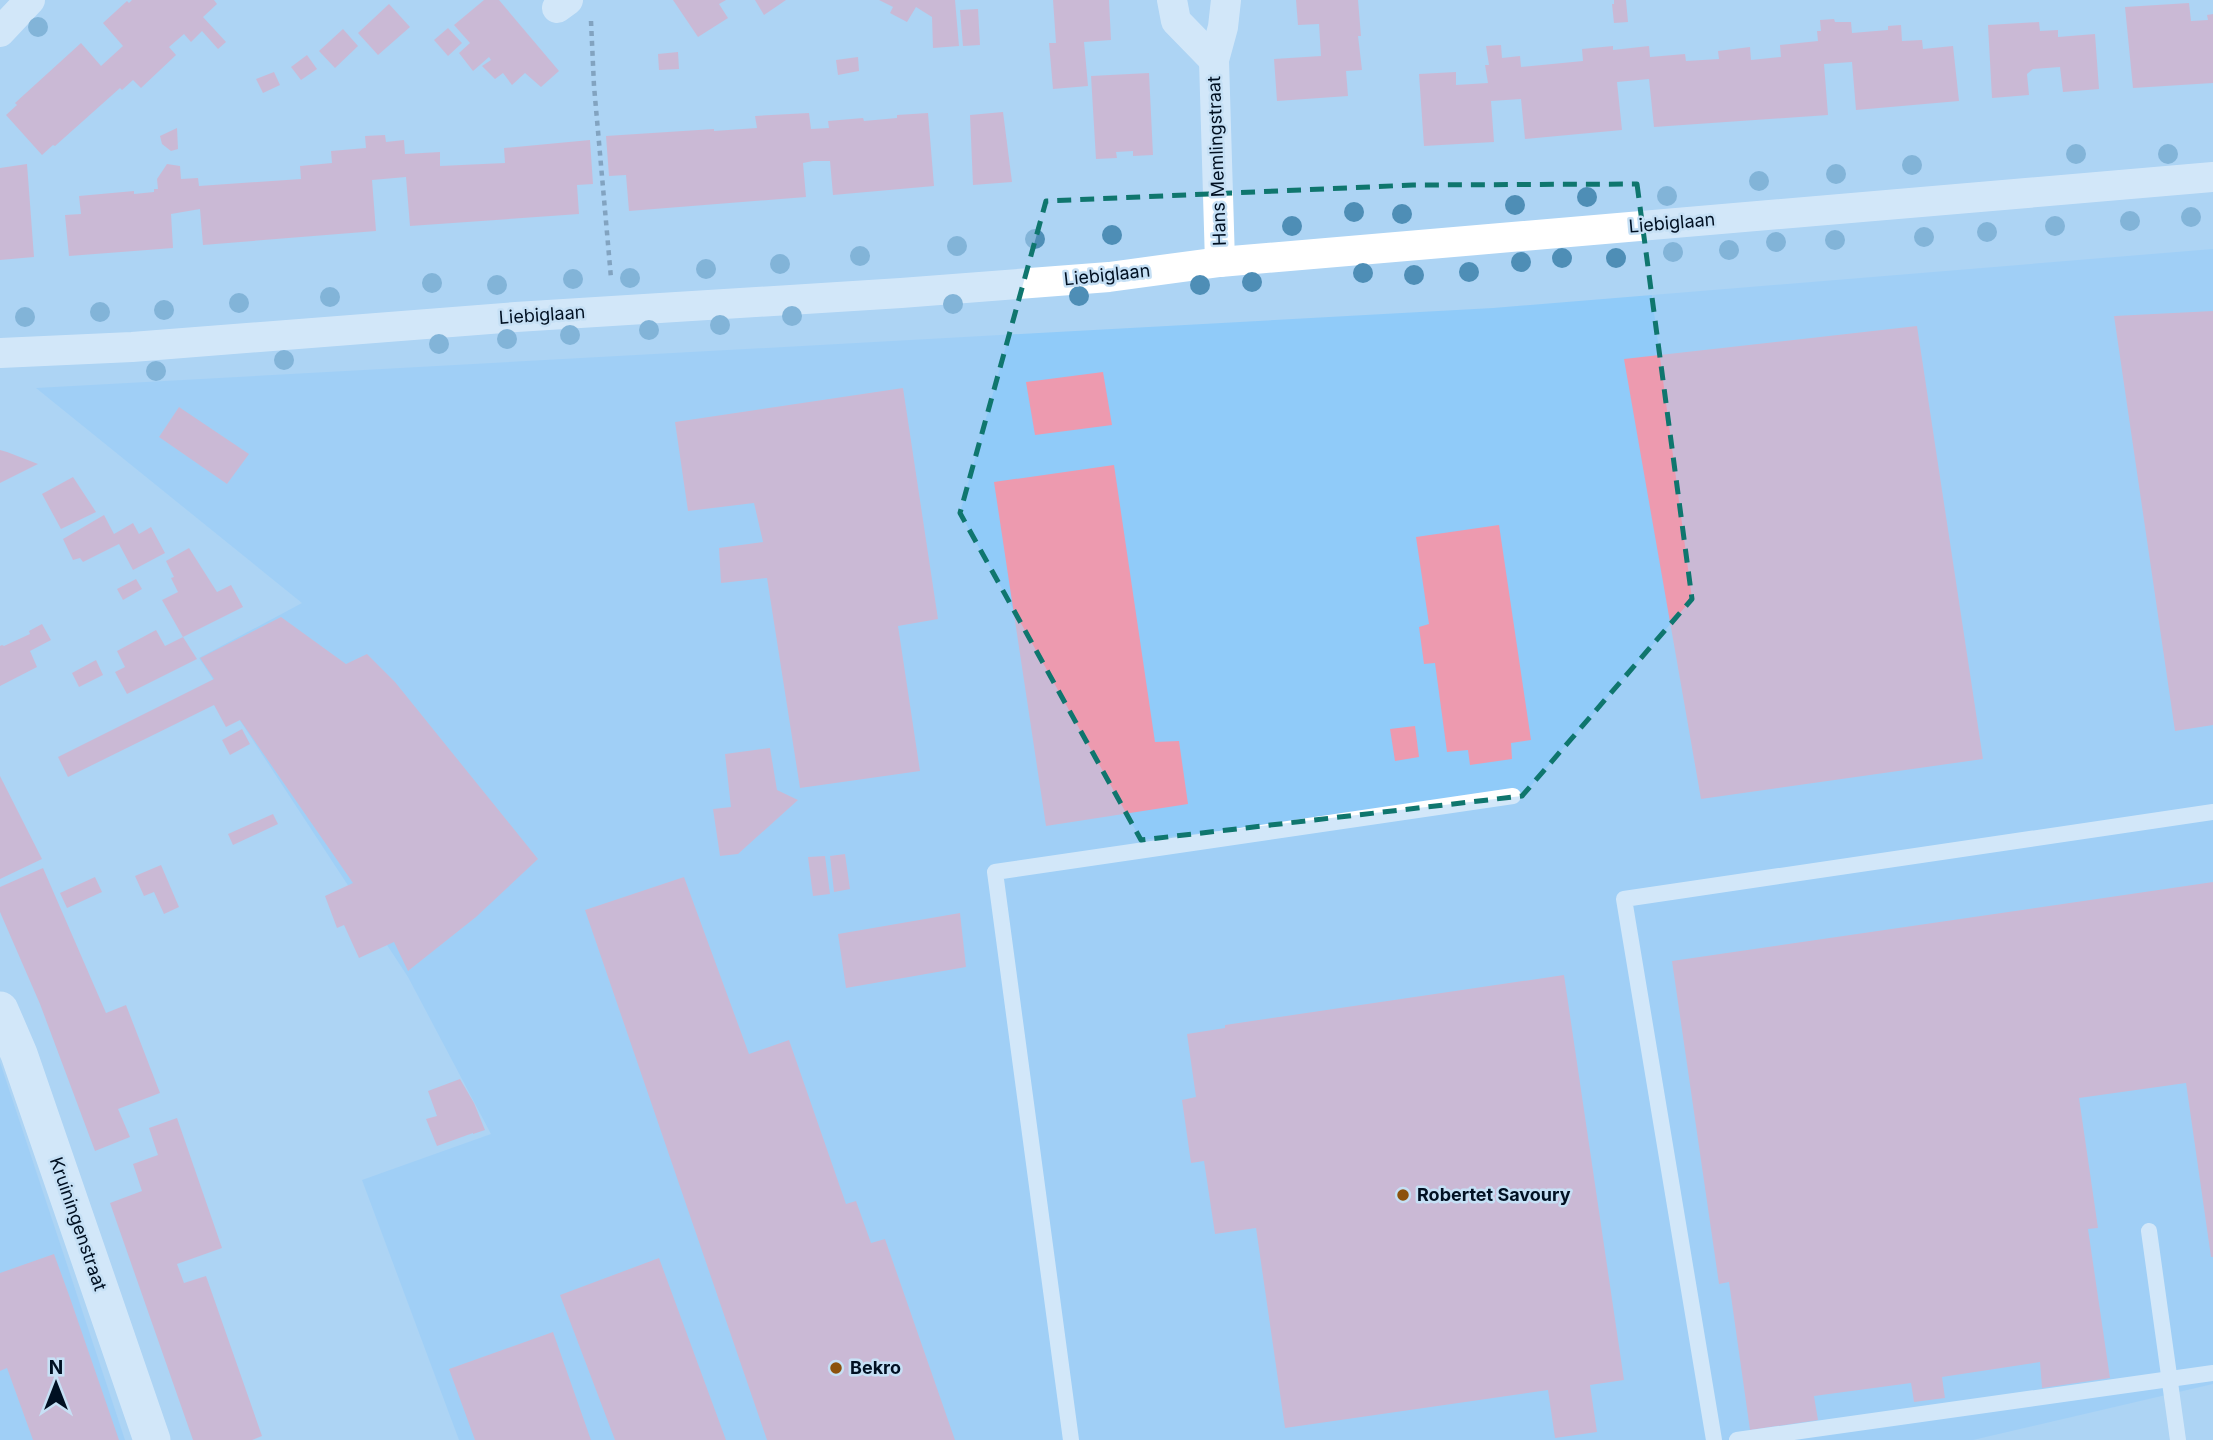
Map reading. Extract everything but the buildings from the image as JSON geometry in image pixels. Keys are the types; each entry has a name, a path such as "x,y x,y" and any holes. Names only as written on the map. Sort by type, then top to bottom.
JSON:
{"street":[{"path":"0,32 30,0"},
{"name":"Hans Memlingstraat","path":"1172,0 1176,20 1214,60"},
{"name":"Hans Memlingstraat","path":"1220,261 1214,60 1223,27 1226,0"},
{"name":"Liebiglaan","path":"0,353 132,347 614,310 901,293 1109,276 1220,261 2213,177"},
{"name":"Kruiningenstraat","path":"0,1010 19,1054 152,1440"}],"lane":[{"path":"1071,1440 995,872 1513,796"},
{"path":"1714,1440 1624,899 2213,812"},
{"path":"2149,1231 2178,1440"},
{"path":"1737,1440 2213,1373"}],"path":[{"path":"572,7 594,86 614,310"}],"highlighted area":[{"path":"1637,184 1692,599 1522,796 1141,840 960,513 1046,201 1413,185"}],"shaded area":[{"path":"2213,249 2213,1384 1973,1440 459,1440 362,1180 491,1134 408,977 199,658 302,603 36,388 1493,308"},
{"path":"0,1062 125,1440 0,1440"}],"place":[{"name":"Robertet Savoury","path":"1403,1195"},
{"name":"Bekro","path":"836,1368"}]}
